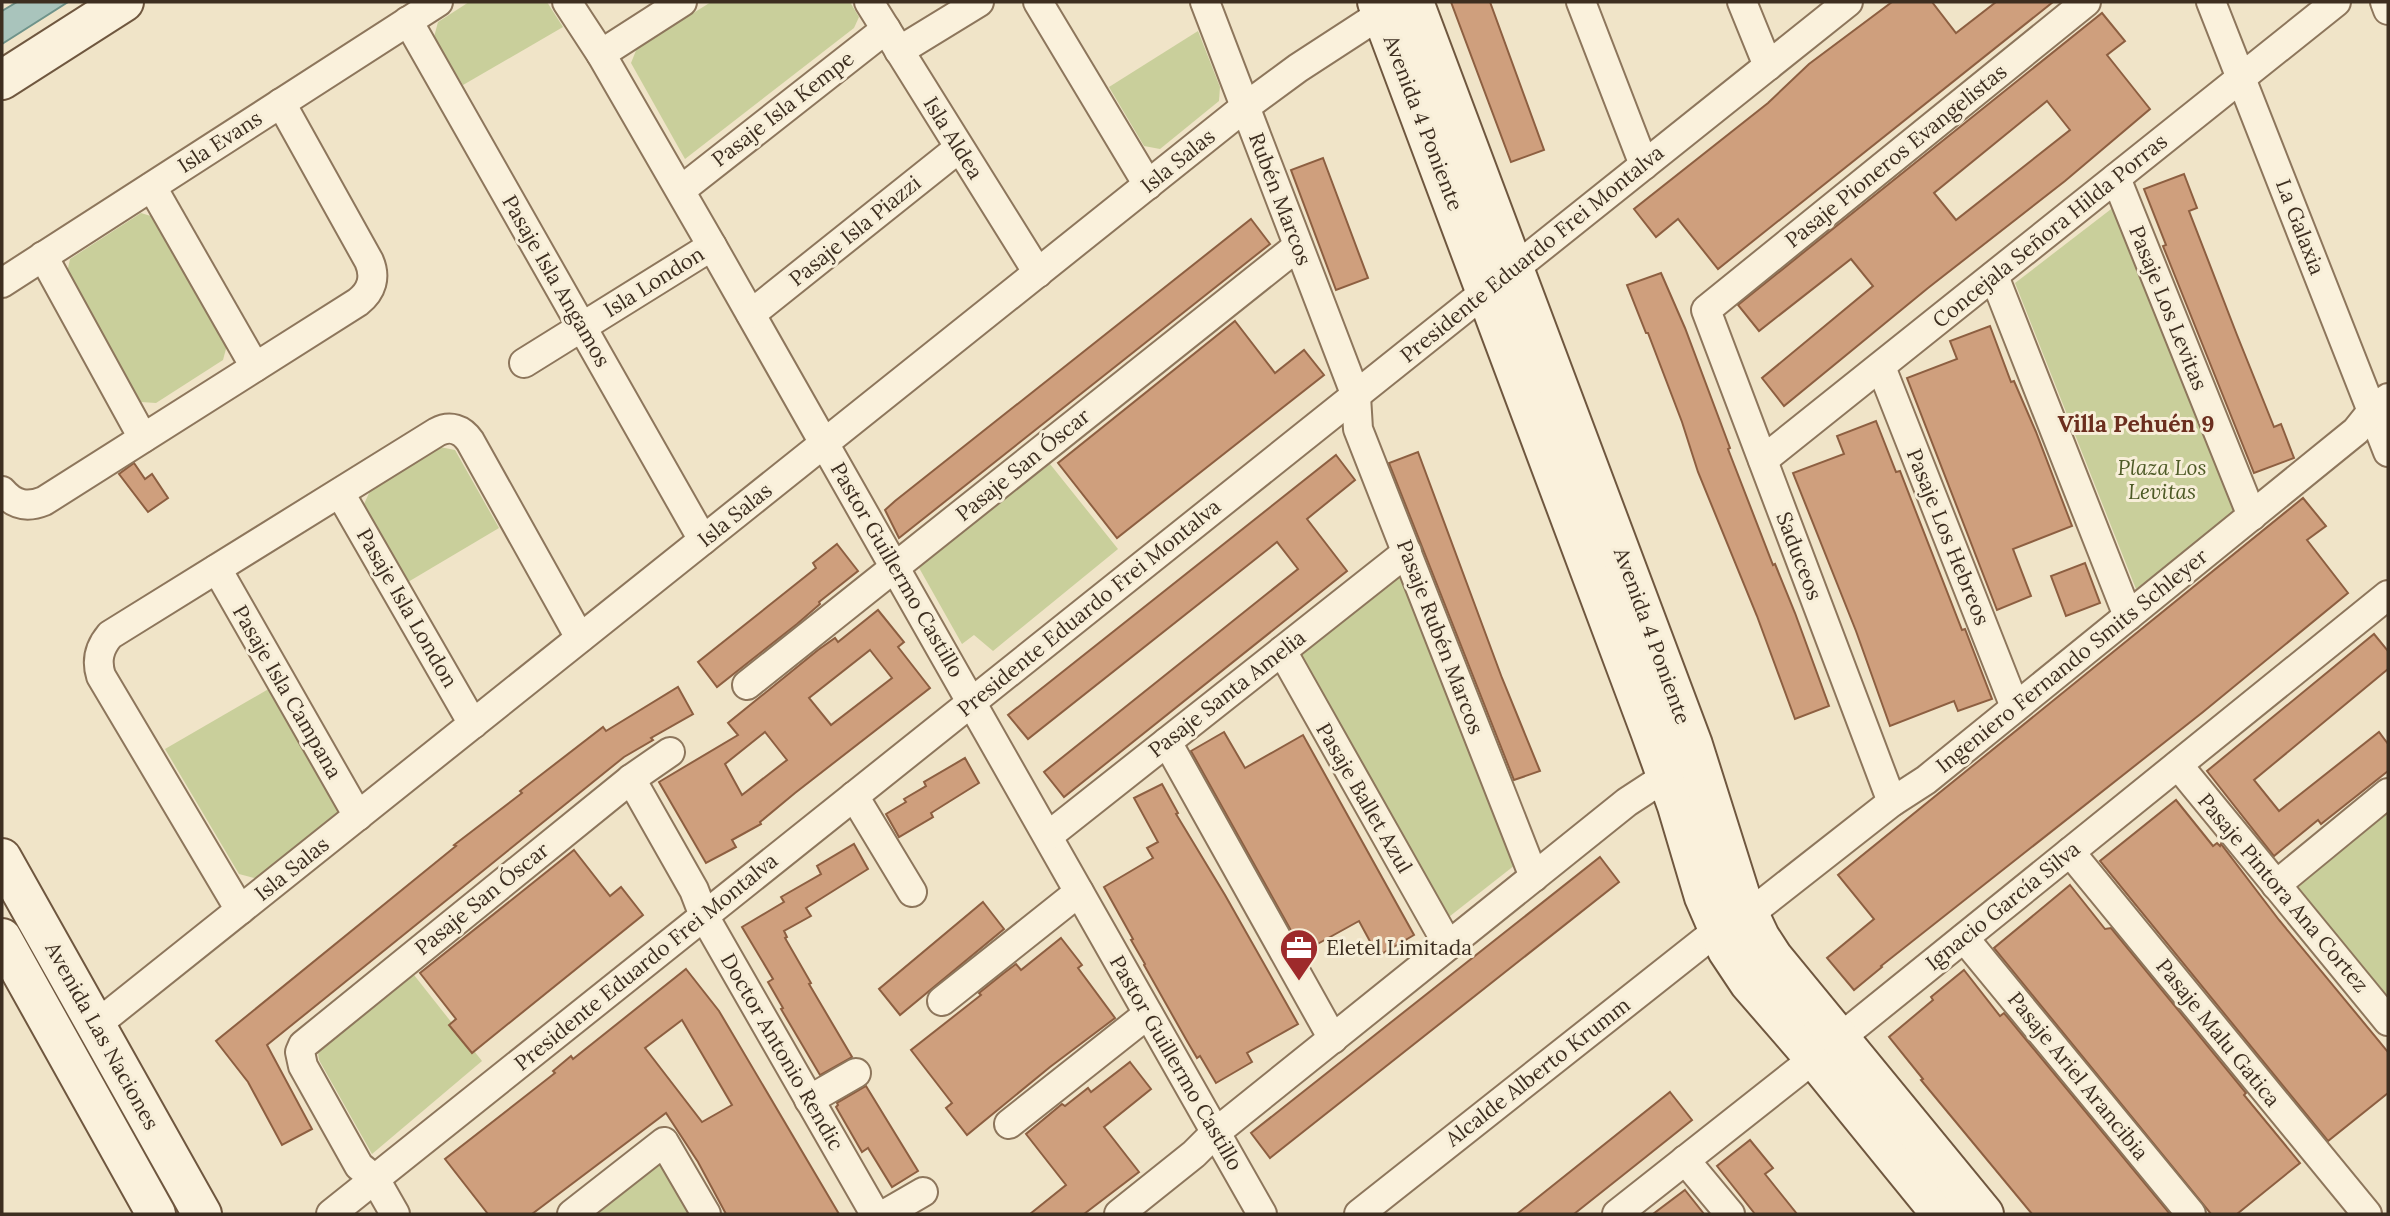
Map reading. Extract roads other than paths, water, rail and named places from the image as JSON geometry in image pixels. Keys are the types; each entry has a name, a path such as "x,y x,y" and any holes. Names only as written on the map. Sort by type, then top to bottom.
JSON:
{"street":[{"path":"2,80 124,2"},
{"name":"Isla Evans","path":"2,283 438,2"},
{"name":"Pastor Guillermo Castillo","path":"568,2 681,190 1262,1214"},
{"path":"601,54 682,2"},
{"name":"Isla Aldea","path":"869,2 1038,274"},
{"name":"Pasaje Isla Kempe","path":"681,190 892,40 979,2"},
{"path":"1038,2 1149,185"},
{"name":"Rubén Marcos","path":"1205,2 1356,396"},
{"path":"1581,2 1644,165"},
{"path":"1742,2 1768,66"},
{"name":"Presidente Eduardo Frei Montalva","path":"331,1214 1847,2"},
{"name":"Pasaje Pioneros Evangelistas","path":"1706,310 2086,2"},
{"name":"La Galaxia","path":"2211,2 2380,404 2388,453"},
{"name":"Concejala Señora Hilda Porras","path":"1763,460 2336,2"},
{"path":"2385,2 2388,10"},
{"name":"Isla Salas","path":"96,1025 1245,107 1390,6"},
{"name":"Avenida 4 Poniente","path":"1390,6 1693,745 1749,983 1827,1048 1984,1214"},
{"name":"Pasaje Isla Angamos","path":"408,21 703,540"},
{"path":"2,491 9,499 22,505 38,503 365,297 373,276 369,261 281,103"},
{"name":"Pasaje Isla Piazzi","path":"751,314 959,148"},
{"name":"Pasaje Los Levitas","path":"2116,178 2252,516"},
{"path":"152,187 255,368"},
{"name":"Isla London","path":"524,363 712,246"},
{"name":"Pasaje San Óscar","path":"747,685 1298,246"},
{"path":"43,256 143,438"},
{"path":"1994,276 2128,616"},
{"name":"Avenida 4 Poniente","path":"1501,280 1704,897 1733,923"},
{"name":"Saduceos","path":"1706,310 1892,802"},
{"name":"Pasaje Los Hebreos","path":"1881,367 2015,707"},
{"name":"Pasaje Rubén Marcos","path":"1356,396 1358,429 1534,877"},
{"name":"Ingeniero Fernando Smits Schleyer","path":"1733,923 1892,802 1926,780 2356,432 2380,404"},
{"path":"240,910 98,668 99,652 110,635 443,429 461,431 470,441 580,638"},
{"name":"Pasaje Isla London","path":"340,493 473,724"},
{"name":"Pasaje Santa Amelia","path":"1048,836 1407,552"},
{"name":"Pasaje Isla Campana","path":"217,569 358,816"},
{"name":"Ignacio García Silva","path":"1617,1214 2388,596"},
{"name":"Pasaje Ballet Azul","path":"1282,651 1448,945"},
{"path":"1167,742 1332,1038"},
{"name":"Pasaje San Óscar","path":"375,1179 359,1166 303,1066 300,1052 308,1040 631,779 670,752"},
{"name":"Pasaje Pintora Ana Cortez","path":"2178,765 2388,1019"},
{"name":"Doctor Antonio Rendic","path":"631,779 694,890 704,916 875,1214"},
{"path":"1119,1214 1332,1038 1627,802 1667,779"},
{"path":"2276,885 2388,793"},
{"path":"854,796 912,892"},
{"name":"Pasaje Malu Gatica","path":"2070,852 2367,1214"},
{"name":"Avenida Las Naciones","path":"2,858 202,1214"},
{"path":"942,1001 1079,892"},
{"name":"Alcalde Alberto Krumm","path":"1359,1214 1733,923"},
{"name":"Avenida Las Naciones","path":"2,938 156,1214"},
{"name":"Pasaje Ariel Arancibia","path":"1964,938 2192,1214"},
{"path":"1009,1124 1147,1014"},
{"name":"Avenida 4 Poniente","path":"1827,1048 1941,1214"},
{"path":"809,1100 856,1073"},
{"path":"572,1214 664,1142 706,1214"},
{"path":"1685,1160 1730,1214"},
{"path":"375,1179 395,1214"},
{"path":"885,1214 923,1192"},
{"path":"2383,1214 2388,1210"}],"water":[{"path":"17,2 68,2 2,44 2,11"}],"place":[{"name":"Eletel Limitada","path":"1299,982"}],"district":[{"name":"Villa Pehuén 9","path":"2136,424"}],"park label":[{"name":"Plaza Los Levitas","path":"2162,480"}]}
